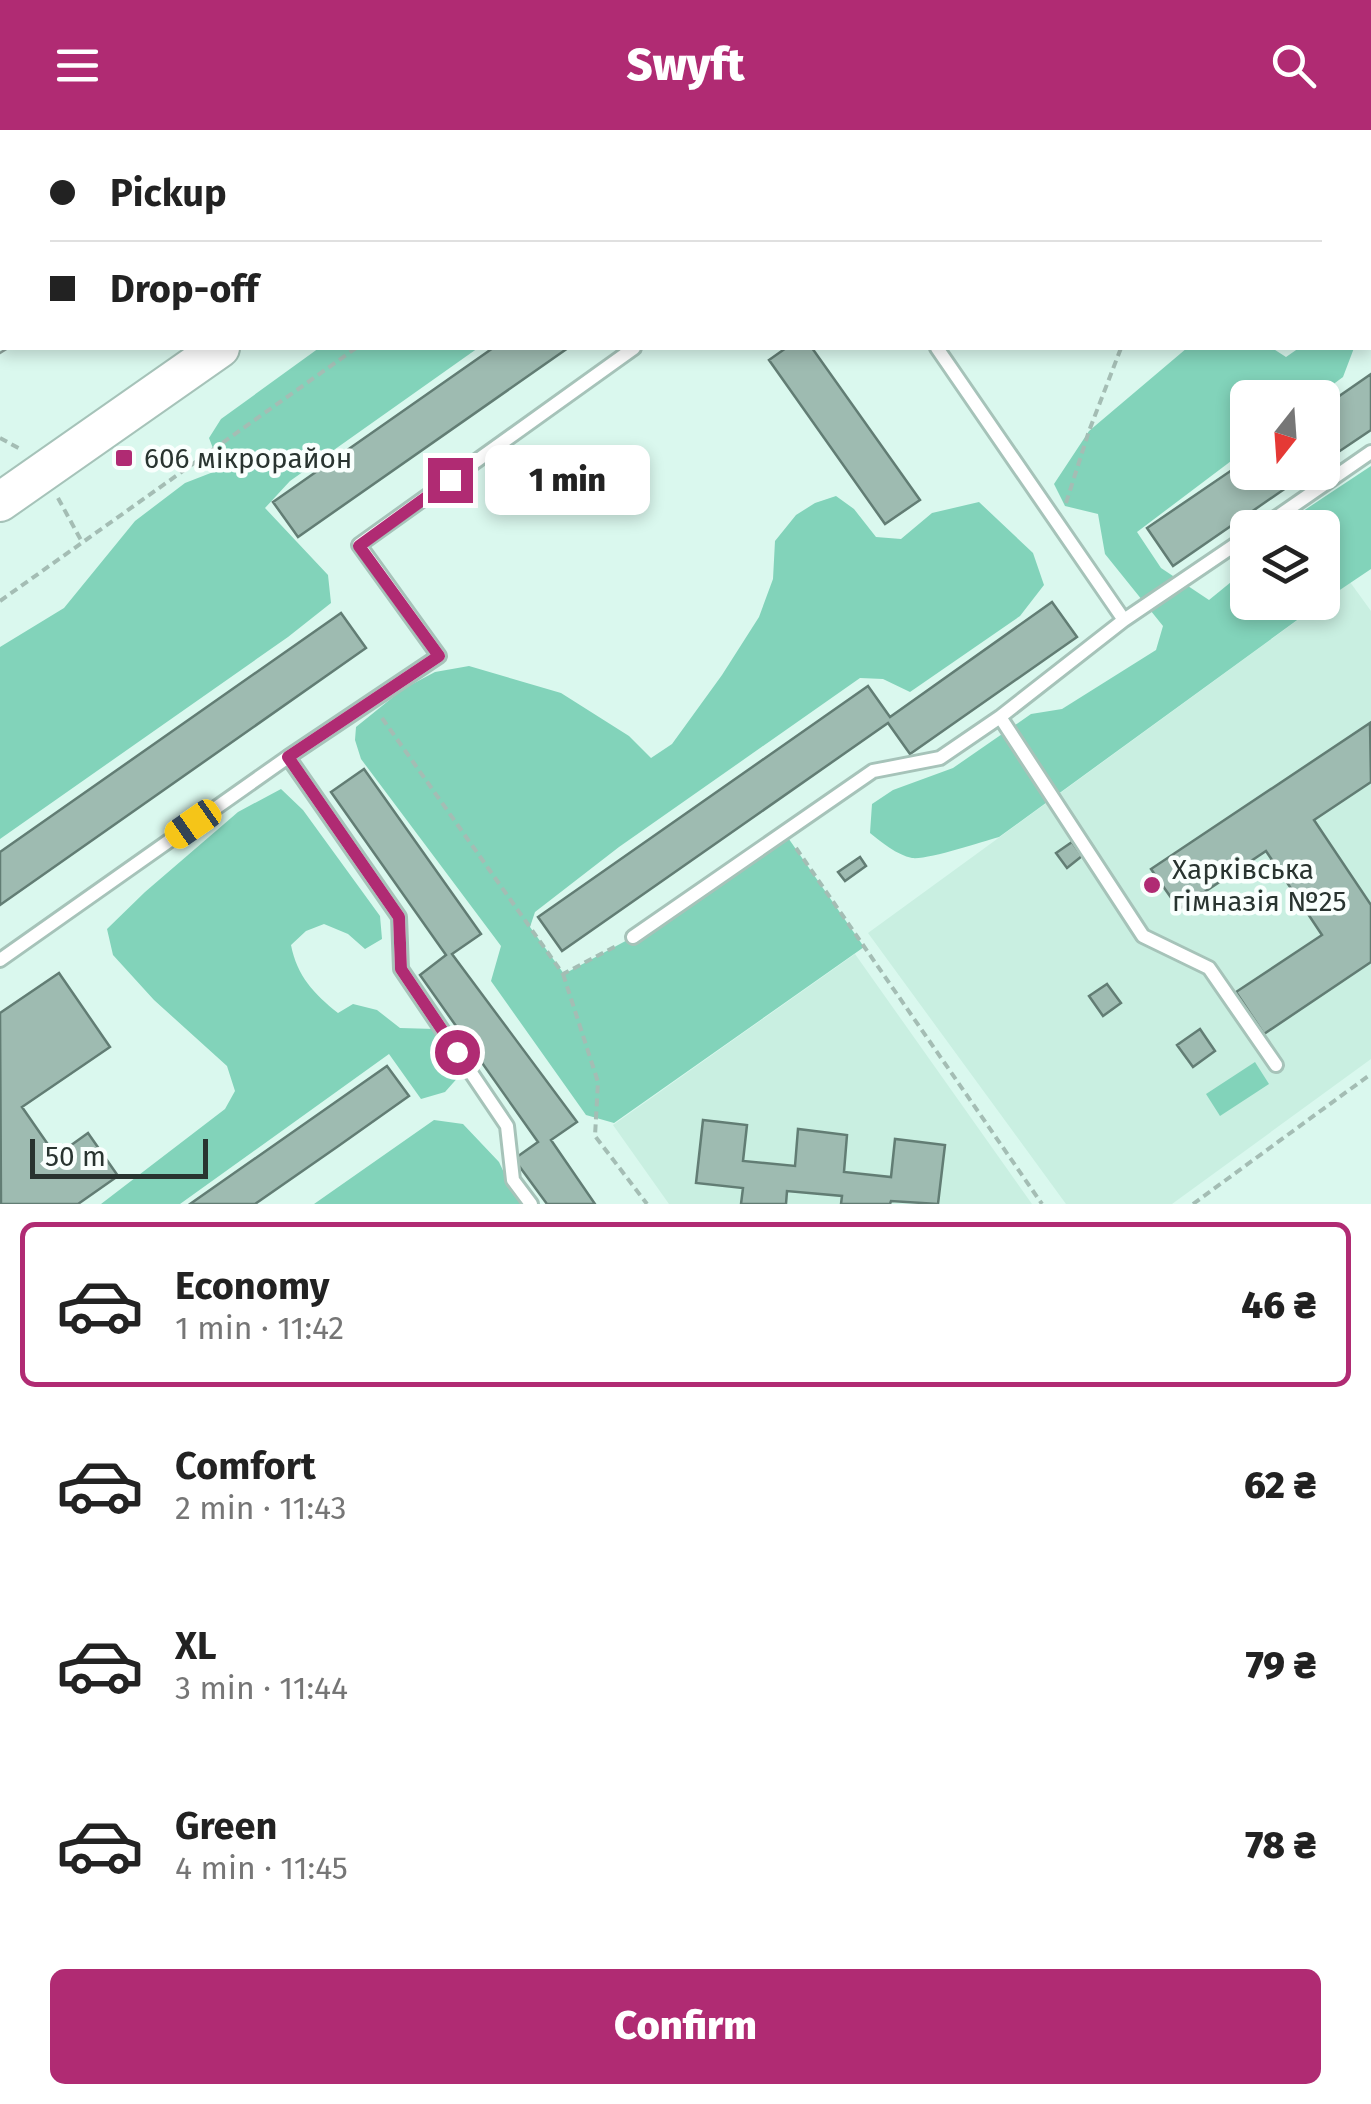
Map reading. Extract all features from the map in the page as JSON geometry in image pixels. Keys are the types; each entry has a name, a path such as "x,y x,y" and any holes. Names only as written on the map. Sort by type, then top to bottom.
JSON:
{"main road":[{"path":"0,502 217,350"}],"lane":[{"path":"0,960 439,656 359,546 631,350"},
{"path":"938,350 1124,620"},
{"path":"1286,510 1371,452"},
{"path":"633,937 873,771 940,758 1000,717 1124,620 1230,548"},
{"path":"1000,717 1143,936 1209,968 1276,1065"},
{"path":"288,757 399,917 401,969 507,1126 514,1180 531,1204"}],"path":[{"path":"0,600 353,350"},
{"path":"1060,526 1089,431 1120,350"},
{"path":"0,438 23,451"},
{"path":"56,494 82,542"},
{"path":"371,702 564,974 598,1082 595,1136 648,1204"},
{"path":"784,832 1042,1204"},
{"path":"564,974 633,937"},
{"path":"1193,1204 1371,1074"}],"shaded area":[{"name":"Харківська гімназія №25","path":"1350,582 1371,611 1371,1059 1172,1204 1066,1204 868,933 1298,620 1340,620 1340,589"},
{"path":"855,954 1032,1204 669,1204 613,1125"}],"green space":[{"path":"316,350 475,350 290,481 265,508 328,575 331,603 0,839 0,647 64,608 135,521 185,483 221,469 209,438 221,419"},
{"path":"1185,350 1275,350 1286,357 1296,350 1353,350 1339,380 1230,380 1230,462 1137,532 1161,568 1209,600 1230,583 1230,620 1297,620 999,837 942,854 912,858 870,833 872,804 893,790 953,768 1031,714 1062,709 1156,650 1163,626 1105,554 1098,514 1065,506 1054,484 1089,431"},
{"path":"1371,466 1371,569 1340,590 1340,510 1305,510"},
{"path":"836,496 854,509 876,537 901,539 932,513 979,502 1033,553 1044,585 1020,616 910,692 883,679 860,678 619,847 535,912 530,927 564,974 633,937 784,832 864,947 614,1123 586,1115 491,981 501,946 361,759 356,727 403,689 435,672 469,666 561,693 629,736 651,758 672,744 759,617 773,579 775,541 796,515"},
{"path":"281,789 303,810 380,916 382,939 365,949 348,934 324,924 306,931 291,945 302,975 338,1013 353,1004 377,1010 400,1028 435,1029 461,1074 445,1092 421,1099 389,1054 180,1204 101,1204 225,1109 235,1091 227,1066 154,1000 113,955 107,929 238,812"},
{"path":"1255,1062 1269,1084 1220,1116 1206,1094"},
{"path":"434,1120 463,1124 499,1162 522,1204 314,1204"}],"building":[{"path":"490,350 565,350 298,537 273,502"},
{"path":"783,350 813,350 920,500 885,524 769,360"},
{"path":"1371,374 1371,430 1340,451 1340,396"},
{"path":"1230,471 1230,490 1283,490 1254,510 1230,510 1230,527 1173,566 1147,528"},
{"path":"1052,602 1077,637 910,754 888,723 562,951 538,917 868,686 890,717"},
{"path":"341,613 366,648 0,905 0,852"},
{"path":"1370,723 1371,782 1314,820 1371,905 1371,962 1264,1034 1236,992 1322,935 1266,851 1179,909 1151,869"},
{"path":"364,769 481,934 452,954 577,1122 551,1140 595,1204 547,1204 514,1159 538,1142 420,975 446,955 331,792"},
{"path":"1072,842 1082,856 1067,868 1056,853"},
{"path":"860,857 866,866 845,881 838,872"},
{"path":"59,973 110,1047 22,1107 56,1156 88,1133 118,1176 78,1204 1,1204 0,1013"},
{"path":"1107,984 1121,1003 1103,1016 1089,996"},
{"path":"1200,1029 1215,1051 1193,1067 1177,1045"},
{"path":"387,1066 409,1096 337,1147 255,1204 190,1204"},
{"path":"703,1120 747,1125 743,1161 795,1166 798,1129 847,1135 844,1172 891,1177 895,1139 945,1145 938,1204 841,1204 842,1196 787,1191 786,1204 741,1204 743,1188 696,1183"}],"tram line":[{"path":"0,353 5,350"}],"place":[{"name":"606 мікрорайон","path":"124,458"},
{"name":"Харківська гімназія №25","path":"1152,885"}],"route":[{"path":"450,480 359,546 439,656 288,757 399,917 401,969 457,1052"}]}
